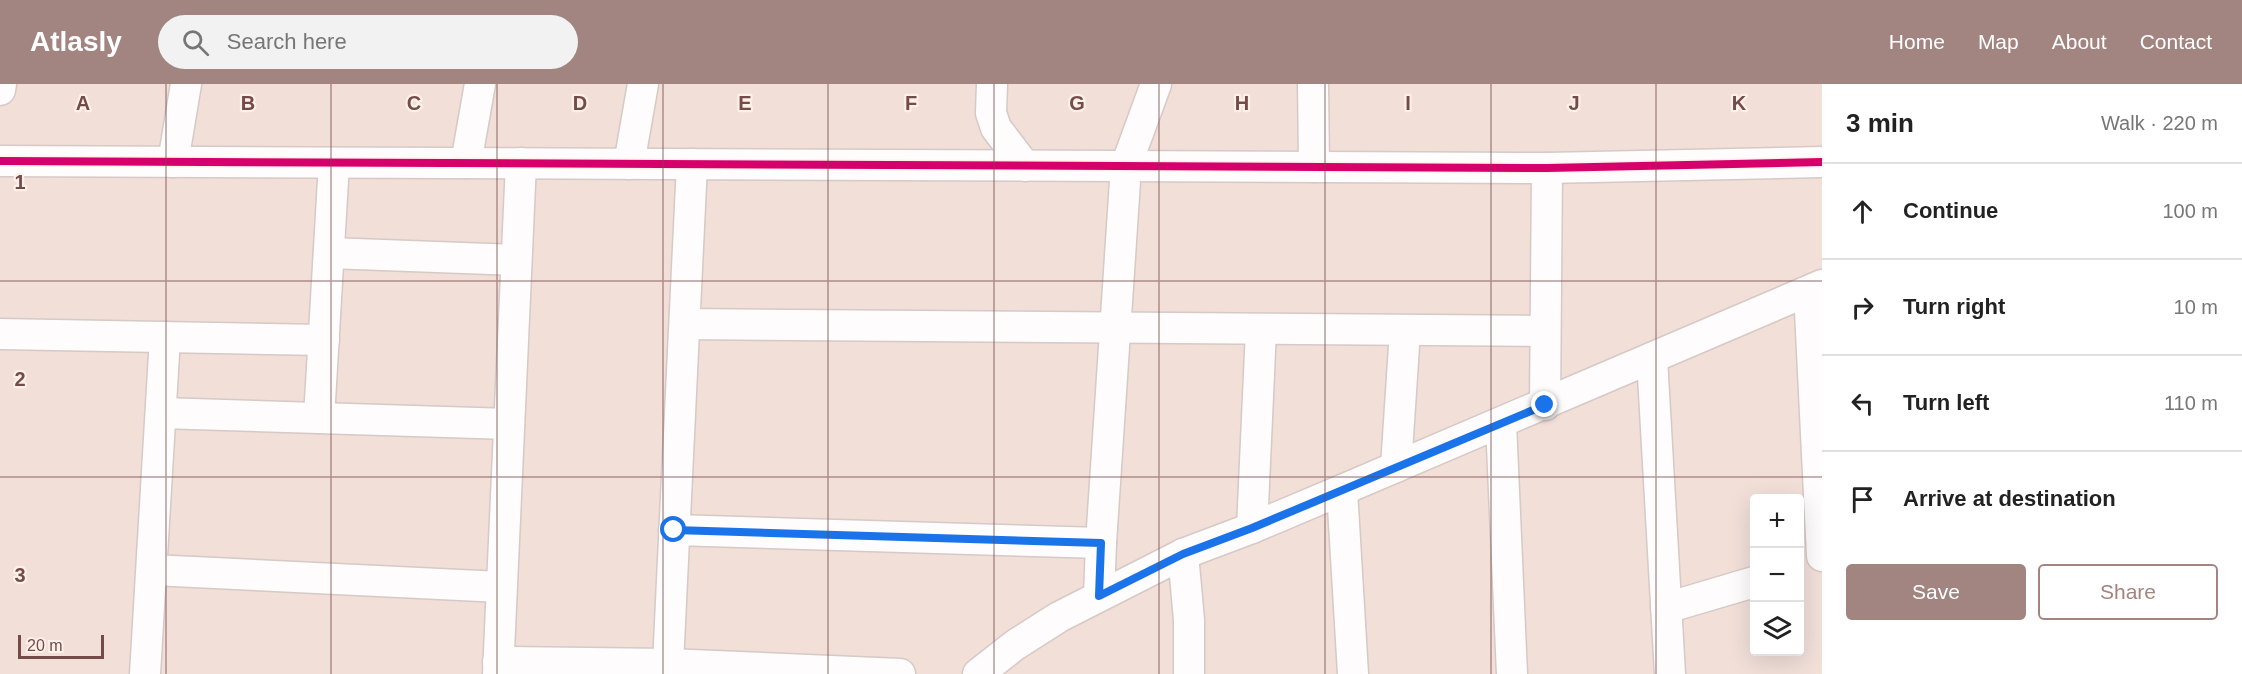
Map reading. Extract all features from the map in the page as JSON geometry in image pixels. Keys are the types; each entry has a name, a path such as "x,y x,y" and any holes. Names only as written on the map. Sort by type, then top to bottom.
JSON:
{"street":[{"path":"0,90 1,84"},
{"path":"173,162 186,84"},
{"path":"466,163 480,84"},
{"path":"629,164 643,84"},
{"path":"992,84 991,113 996,128 1025,166"},
{"path":"1099,596 1126,166 1156,84"},
{"path":"1313,84 1314,167"},
{"path":"0,161 1547,168 1822,162"},
{"path":"319,418 334,163"},
{"path":"520,163 498,668 668,664 900,674"},
{"path":"668,664 692,164"},
{"path":"1545,405 1547,168"},
{"path":"329,253 516,260"},
{"path":"978,674 1016,660 1059,617 1183,554 1252,528 1545,405 1816,288 1822,556"},
{"path":"685,324 1545,332"},
{"path":"1252,528 1262,330"},
{"path":"1396,467 1406,331"},
{"path":"0,334 324,340"},
{"path":"145,674 165,337"},
{"path":"1652,358 1670,674"},
{"path":"161,413 509,423"},
{"path":"1501,423 1512,674"},
{"path":"1342,490 1353,674"},
{"path":"674,530 1101,543"},
{"path":"1183,554 1189,620 1189,674"},
{"path":"1804,567 1822,562"},
{"path":"152,570 501,586"},
{"path":"1666,608 1750,583"}],"shaded area":[{"path":"0,84 1822,84 1822,674 0,674"}],"cycle path":[{"path":"0,161 1547,168 1822,162"}],"route":[{"path":"674,530 1101,543 1099,596 1183,554 1252,528 1545,405"}]}
